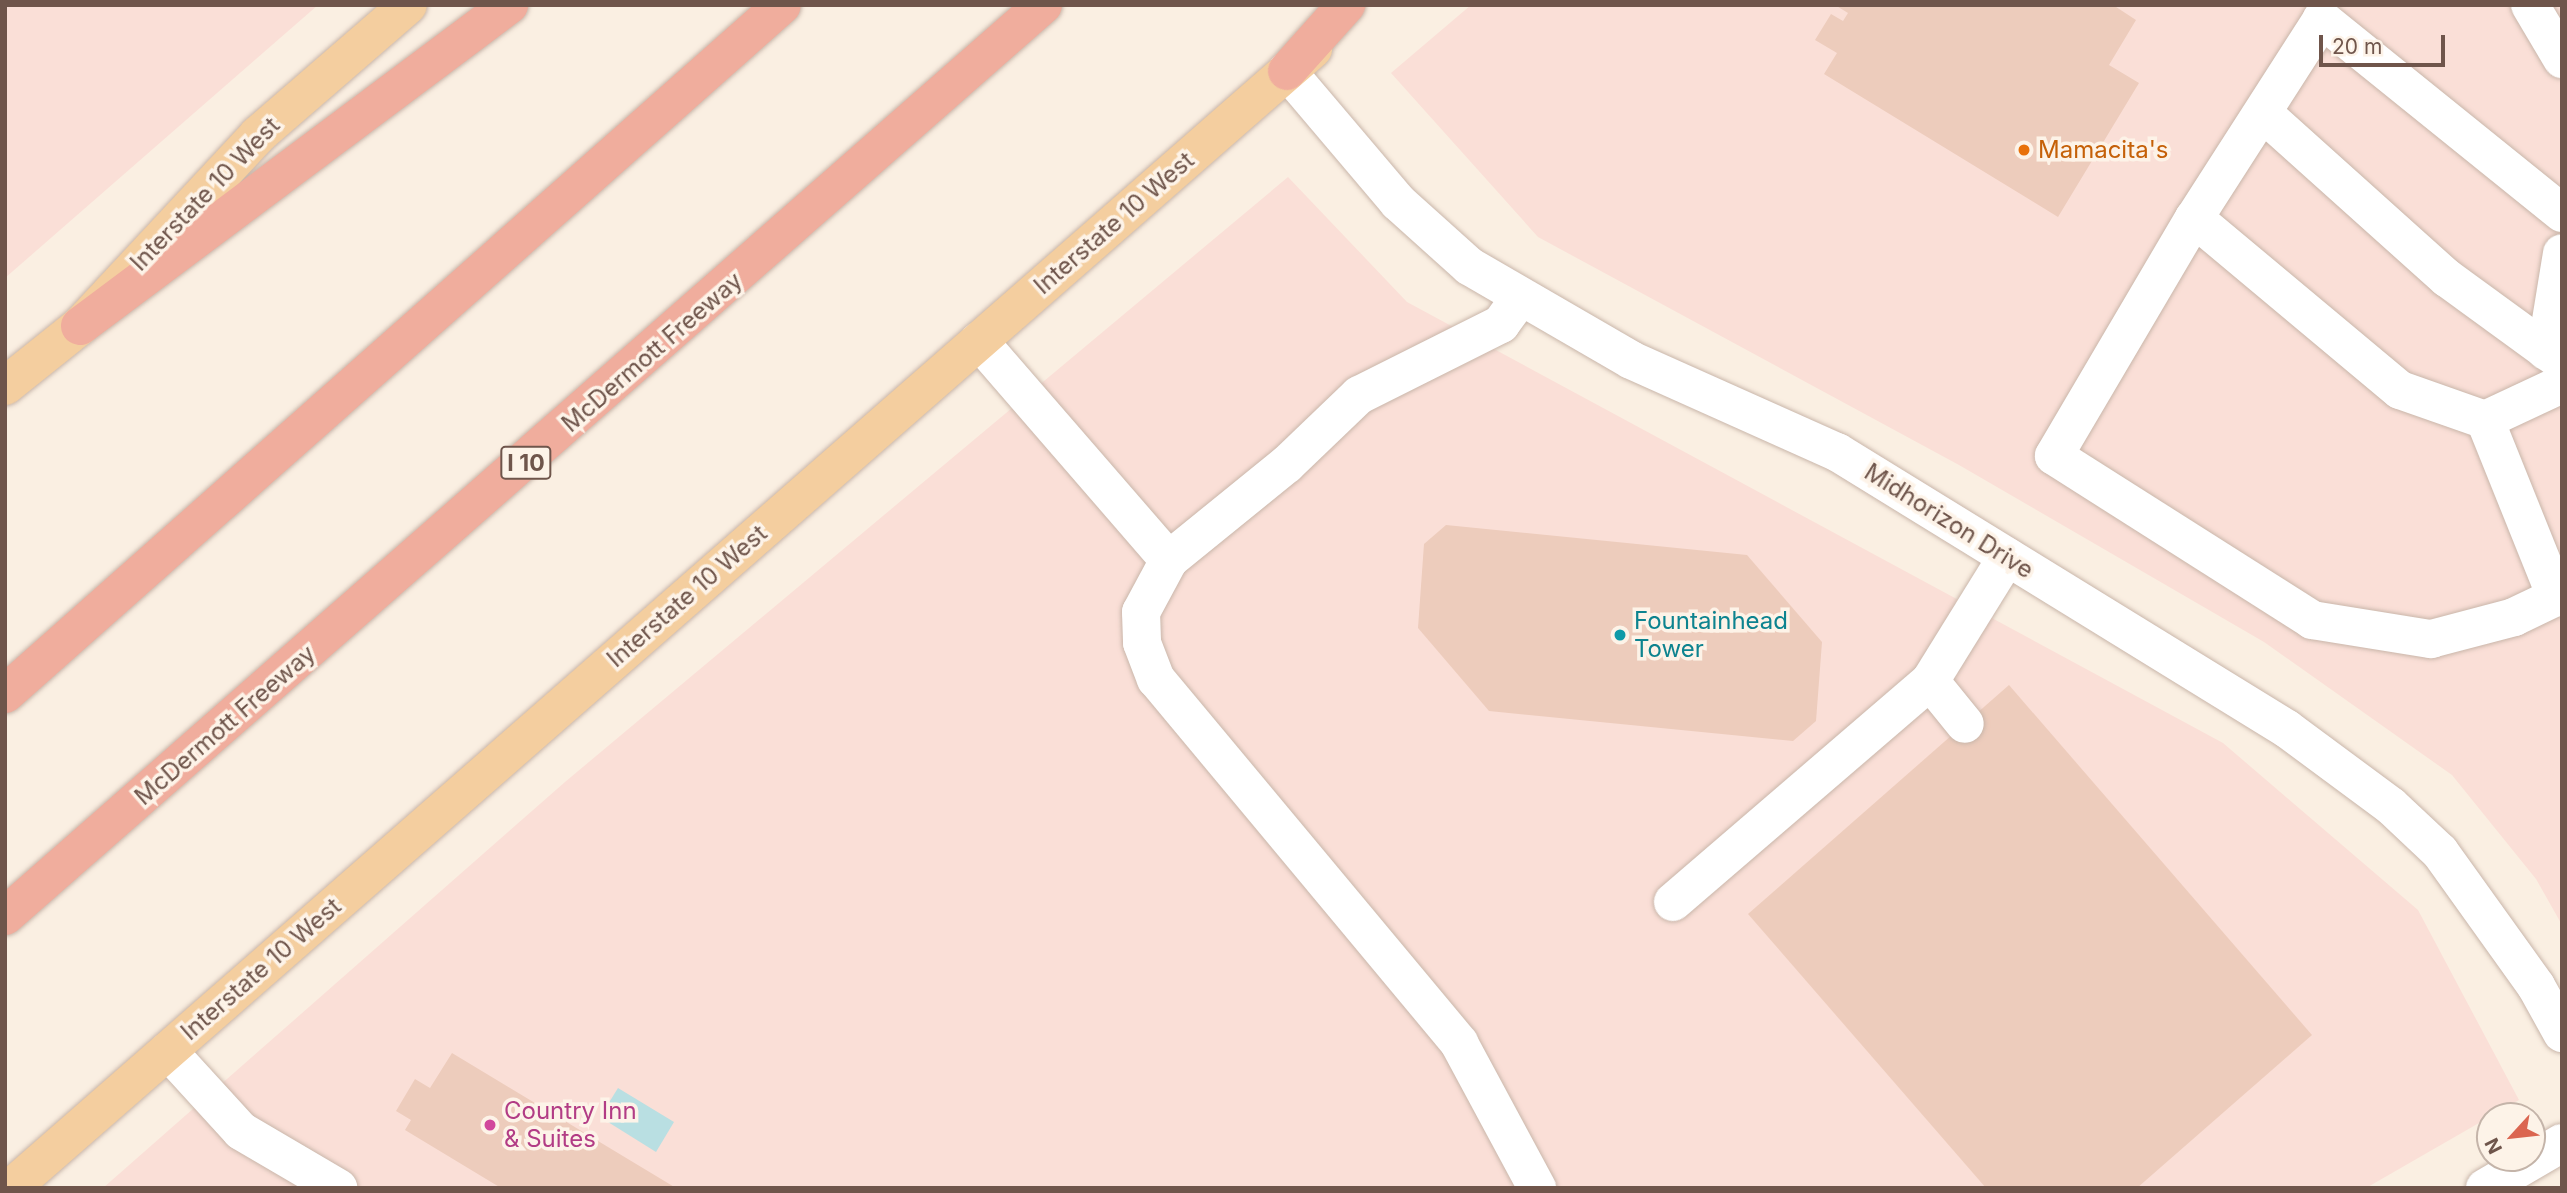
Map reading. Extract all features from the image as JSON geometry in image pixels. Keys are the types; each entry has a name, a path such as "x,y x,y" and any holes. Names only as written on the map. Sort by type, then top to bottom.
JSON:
{"highway":[{"path":"80,326 509,5"},
{"path":"5,694 782,5"},
{"name":"McDermott Freeway","path":"5,916 1043,5"},
{"path":"1287,71 1346,5"}],"main road":[{"name":"Interstate 10 West","path":"5,386 80,326 258,135 408,5"},
{"name":"Interstate 10 West","path":"11,1188 1364,5"}],"street":[{"path":"2530,5 2562,59"},
{"path":"2194,218 2400,390 2485,420 2559,595 2514,617 2431,639 2312,620 2054,456 2194,218 2264,114 2322,19 2562,212"},
{"name":"Midhorizon Drive","path":"1287,71 1398,202 1469,266 1519,299 1631,360 1837,453 2287,729 2390,806 2440,852 2536,986 2562,1033"},
{"path":"2264,114 2447,278 2557,366"},
{"path":"2557,366 2562,253"},
{"path":"1519,299 1493,329 1359,395 1287,464 1169,560 1141,612 1142,643 1156,679 1459,1043 1537,1188"},
{"path":"979,341 1169,560"},
{"path":"2485,420 2557,366"},
{"path":"1673,902 1930,681 2007,557"},
{"path":"1930,681 1965,724"},
{"path":"168,1051 241,1131 338,1188"},
{"path":"2485,1188 2562,1143"}],"shaded area":[{"path":"5,5 318,5 5,278"},
{"path":"1471,5 2562,5 2562,925 2536,879 2452,775 2264,642 1959,465 1538,237 1391,73"},
{"path":"1288,177 1407,302 2223,743 2418,910 2519,1100 2476,1102 2476,1125 2366,1188 103,1188 565,782"}],"water":[{"path":"618,1088 674,1122 656,1152 600,1117"}],"building":[{"name":"Mamacita's","path":"1835,5 2113,5 2136,20 2109,65 2139,83 2058,217 1824,74 1837,53 1815,40 1831,14 1843,21 1848,13"},
{"name":"Fountainhead Tower","path":"1446,525 1747,555 1822,642 1816,721 1793,741 1489,711 1418,628 1424,544"},
{"path":"2009,685 2312,1035 2137,1188 1986,1188 1748,914"},
{"name":"Country Inn & Suites","path":"452,1053 676,1188 501,1188 405,1130 411,1120 396,1111 415,1079 430,1088"}],"place":[{"name":"Mamacita's","path":"2024,150"},
{"name":"Fountainhead Tower","path":"1620,635"},
{"name":"Country Inn & Suites","path":"490,1125"}]}
